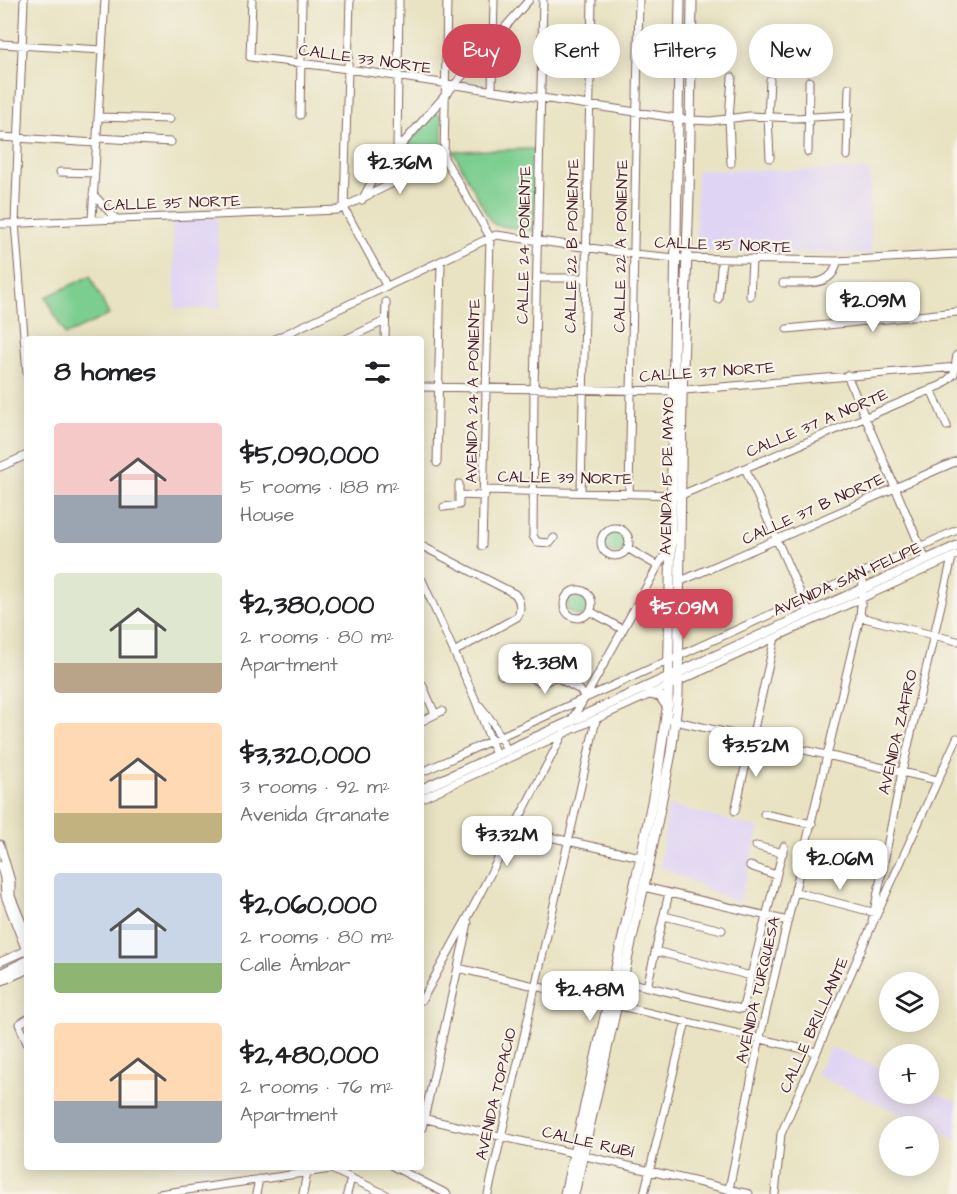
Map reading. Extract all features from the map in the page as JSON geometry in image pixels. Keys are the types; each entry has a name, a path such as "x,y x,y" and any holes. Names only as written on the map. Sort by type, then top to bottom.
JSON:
{"main road":[{"name":"AVENIDA 15 DE MAYO","path":"671,720 667,706 671,495 678,391 681,258 677,117 680,0"},
{"name":"AVENIDA 15 DE MAYO","path":"681,258 689,195 692,0"},
{"name":"AVENIDA 15 DE MAYO","path":"613,1003 623,981 644,887 657,777 671,720 679,668 681,495 678,391"},
{"name":"AVENIDA SAN FELIPE","path":"424,781 494,748 573,717 806,606 864,585 924,553 957,539"},
{"name":"AVENIDA SAN FELIPE","path":"924,553 957,546"},
{"path":"650,694 660,696 667,706"},
{"name":"AVENIDA SAN FELIPE","path":"424,788 494,748"},
{"name":"AVENIDA 15 DE MAYO","path":"565,1194 578,1154 646,858"},
{"path":"0,974 24,963"},
{"path":"0,981 24,970"},
{"name":"AVENIDA 15 DE MAYO","path":"574,1194 578,1154"}],"street":[{"path":"24,0 15,223 24,336"},
{"path":"92,220 105,0"},
{"name":"CALLE 33 NORTE","path":"252,0 250,57 398,76 689,120 711,121 749,116 849,115"},
{"path":"300,115 302,0"},
{"path":"350,0 344,208 387,287"},
{"path":"397,150 399,0"},
{"path":"281,336 490,237 444,159 447,0"},
{"path":"493,24 494,0"},
{"path":"507,24 529,0"},
{"name":"CALLE 24 PONIENTE","path":"543,0 533,492 534,539 537,542 550,543 554,538"},
{"name":"CALLE 22 B PONIENTE","path":"581,492 592,0"},
{"name":"CALLE 22 A PONIENTE","path":"629,493 639,0"},
{"path":"0,44 102,50"},
{"path":"362,200 373,179 461,78"},
{"path":"492,78 492,90"},
{"path":"731,163 729,119 732,78"},
{"path":"770,80 768,117 770,158"},
{"path":"808,152 809,81"},
{"path":"847,156 849,88"},
{"path":"98,117 170,119"},
{"path":"0,137 171,142"},
{"name":"CALLE 35 NORTE","path":"0,224 331,211 362,200 444,159"},
{"path":"60,172 94,173"},
{"path":"93,194 116,219"},
{"name":"CALLE 35 NORTE","path":"490,237 500,235 634,254 681,258 837,261 957,254"},
{"name":"AVENIDA 24 A PONIENTE","path":"482,546 490,237"},
{"path":"718,298 722,259"},
{"path":"750,296 752,260"},
{"path":"783,283 821,282 829,279 836,269 837,261"},
{"path":"437,463 441,262"},
{"path":"537,278 585,278"},
{"path":"385,336 386,302"},
{"path":"787,329 957,312"},
{"path":"361,336 385,321"},
{"path":"956,367 957,355"},
{"name":"CALLE 37 NORTE","path":"424,387 678,391 956,367"},
{"name":"CALLE 37 A NORTE","path":"681,495 931,389 950,380 956,367"},
{"path":"847,375 924,553"},
{"path":"931,389 947,426"},
{"path":"0,467 24,456"},
{"name":"CALLE 37 B NORTE","path":"681,581 957,460"},
{"path":"745,468 806,606"},
{"path":"444,507 459,506 459,484"},
{"name":"CALLE 39 NORTE","path":"459,495 533,492 681,495"},
{"path":"619,528 628,539 627,548 620,554 606,553 601,545 602,535 609,529 619,528"},
{"path":"424,996 470,915 564,733 680,530"},
{"name":"AVENIDA SAN FELIPE","path":"424,771 504,744 585,698 669,673 806,606 924,553 957,530"},
{"path":"424,547 515,594 519,599 520,611 517,616 454,652"},
{"path":"627,548 658,566"},
{"name":"AVENIDA SAN FELIPE","path":"679,668 775,638 954,557"},
{"name":"AVENIDA ZAFIRO","path":"876,913 883,865 902,772 954,557"},
{"path":"424,584 475,699 494,748"},
{"name":"AVENIDA TURQUESA","path":"729,1191 760,1037 860,617 864,585"},
{"path":"576,590 586,593 592,602 590,611 582,618 572,617 565,610 567,595 576,590"},
{"path":"590,611 622,629"},
{"path":"860,617 957,641"},
{"path":"735,812 775,638"},
{"path":"536,656 550,657 556,666 554,676 546,682 536,681 529,674 529,663 536,656"},
{"path":"501,675 524,662 529,663"},
{"name":"AVENIDA SAN FELIPE","path":"424,797 650,694 669,673"},
{"path":"554,676 580,690 585,698"},
{"path":"424,687 439,713 424,720"},
{"path":"475,699 493,723 504,744"},
{"name":"AVENIDA TOPACIO","path":"488,1194 596,720"},
{"path":"671,720 937,780"},
{"path":"484,727 493,723"},
{"name":"CALLE BRILLANTE","path":"775,1194 781,1134 876,913 957,738"},
{"path":"764,814 812,824"},
{"path":"513,829 646,858"},
{"path":"0,844 11,881 8,893"},
{"path":"623,981 741,1009 743,1007 783,849 756,846"},
{"path":"839,856 883,865"},
{"path":"0,865 24,944"},
{"path":"750,866 776,875"},
{"path":"644,887 788,921"},
{"path":"796,892 876,913"},
{"path":"646,987 669,893"},
{"path":"13,908 24,929"},
{"path":"424,1114 470,915"},
{"path":"664,916 722,930"},
{"path":"0,962 24,951"},
{"path":"655,951 751,976"},
{"path":"458,968 760,1037 816,1052"},
{"path":"24,1021 19,1024 24,1035"},
{"path":"644,1194 686,1021"},
{"name":"CALLE RUBÍ","path":"424,1118 749,1194"},
{"path":"163,1194 213,1190 259,1179 324,1170"},
{"path":"334,1170 385,1194"},
{"path":"400,1170 447,1194"},
{"path":"410,1175 411,1170"},
{"path":"303,1194 307,1172"},
{"path":"347,1194 351,1178"},
{"path":"256,1194 259,1179"}],"shaded area":[{"path":"697,170 870,170 871,254 696,251"},
{"path":"217,218 221,308 176,309 172,220"},
{"path":"668,805 759,828 739,904 660,867"},
{"path":"831,1047 879,1068 879,1104 939,1104 939,1094 957,1102 957,1140 939,1132 939,1116 905,1116 816,1075"}],"green space":[{"path":"436,113 442,115 442,154 438,157 407,143"},
{"path":"535,149 534,231 496,225 491,222 453,151"},
{"path":"90,276 109,315 65,335 46,297"},
{"path":"615,529 626,536 626,548 615,554 604,547 605,534"},
{"path":"578,591 590,598 589,611 579,617 567,610 568,597"},
{"path":"542,655 553,662 553,675 542,680 531,674 531,661"}]}
